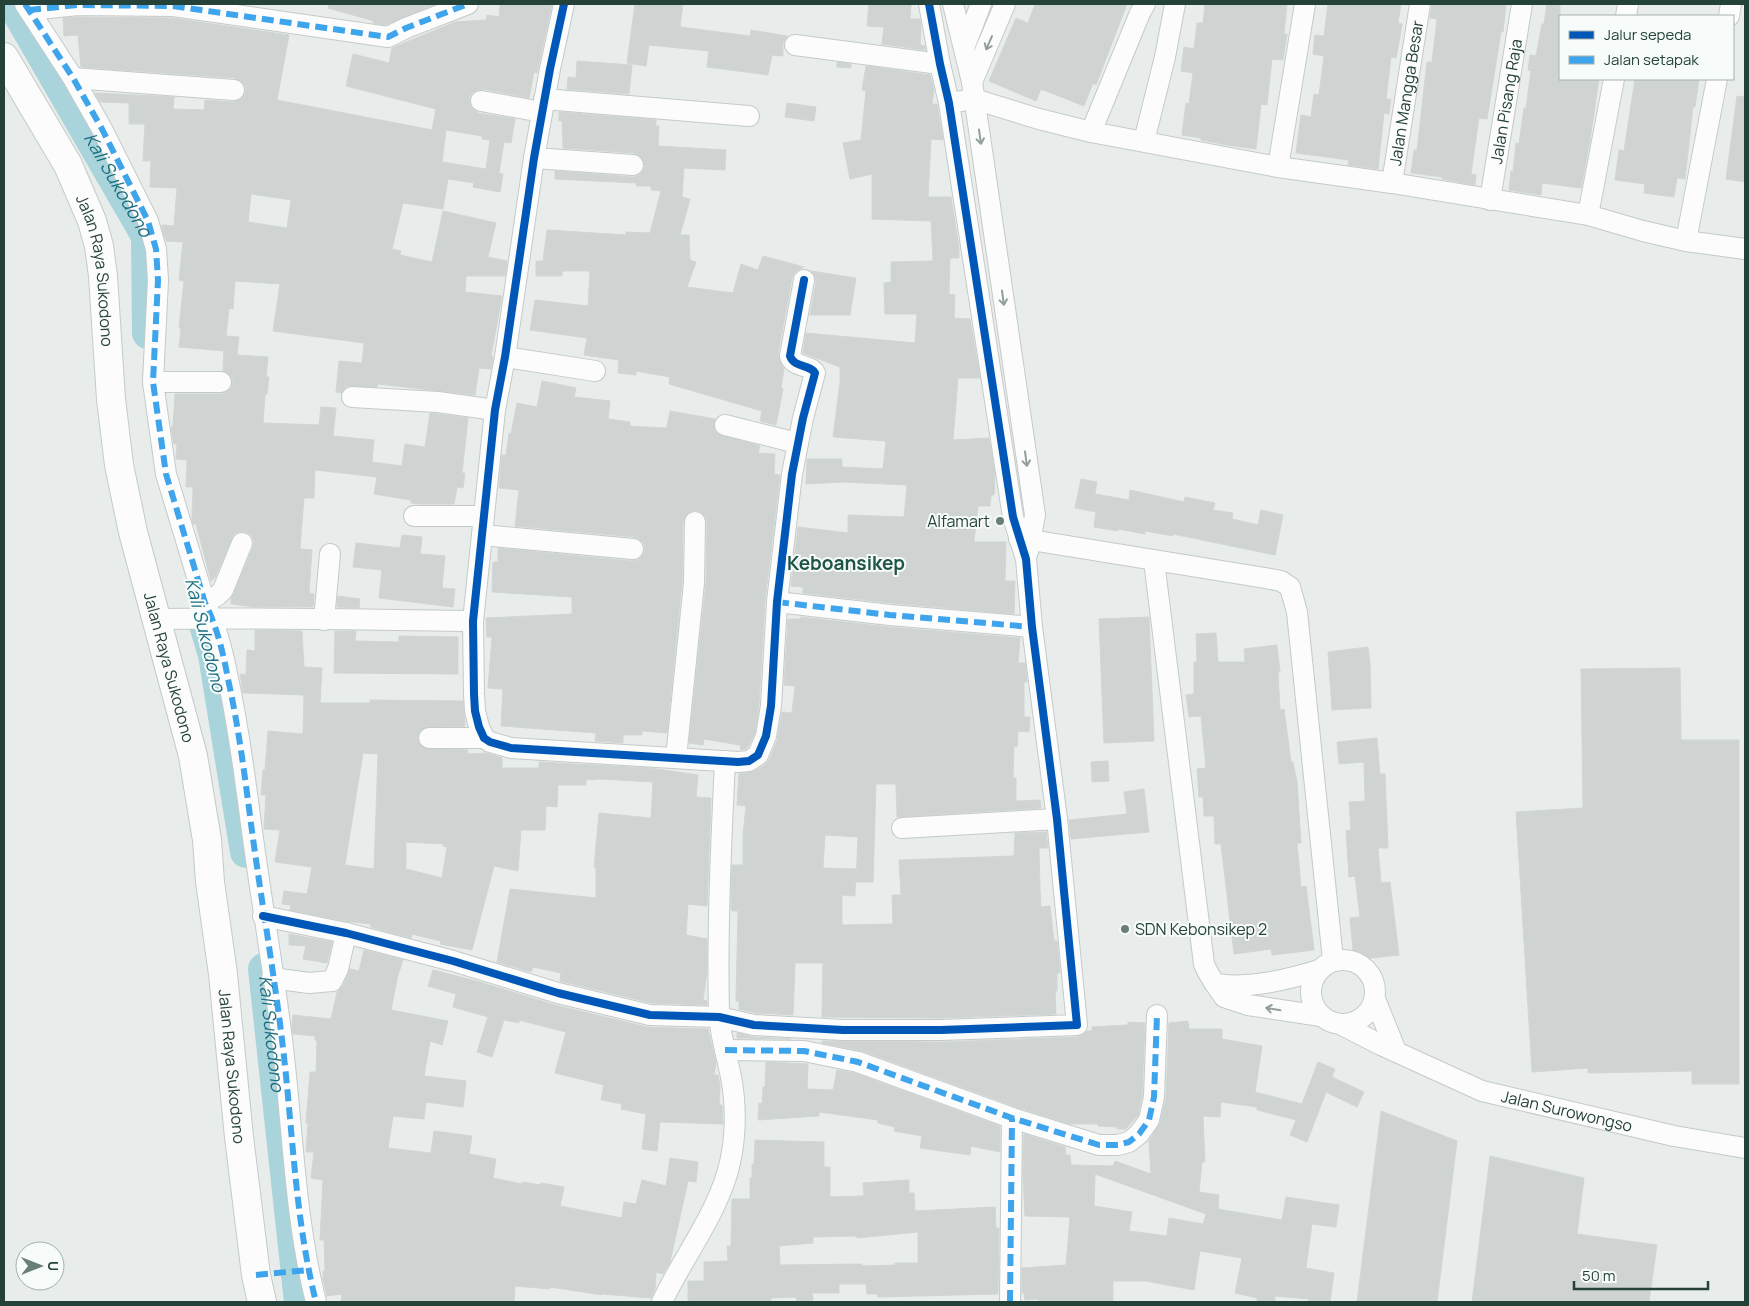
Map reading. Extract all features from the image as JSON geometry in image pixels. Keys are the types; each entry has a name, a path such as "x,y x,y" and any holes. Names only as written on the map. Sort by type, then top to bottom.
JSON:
{"main road":[{"name":"Jalan Raya Sukodono","path":"4,56 68,165 92,221 99,246 110,391 119,465 133,532 165,619 193,756 206,833 210,882 223,974 239,1137 256,1275 262,1302"}],"street":[{"path":"27,7 115,4 173,6 388,37 468,4"},
{"path":"484,738 475,711 473,621 482,525 495,410 505,357 534,158 564,4"},
{"path":"929,4 949,103 1013,517 1025,539"},
{"path":"721,1029 754,1025 843,1030 941,1030 1077,1025 1057,819 1032,627 1026,559 1025,539 1035,515 973,90 954,4"},
{"path":"964,48 981,4"},
{"path":"949,103 973,90 1005,4"},
{"path":"1091,132 1145,4"},
{"path":"1144,141 1165,57 1175,4"},
{"path":"1278,167 1305,4"},
{"name":"Jalan Mangga Besar","path":"1392,183 1420,4"},
{"name":"Jalan Pisang Raja","path":"1490,200 1522,4"},
{"path":"27,7 73,78 142,206 156,248 158,280 152,382 166,474 208,613 221,643 237,721 283,1048 297,1189 308,1270 316,1302"},
{"path":"795,45 940,64"},
{"path":"73,78 234,90"},
{"path":"1588,215 1614,80"},
{"path":"1686,241 1717,80"},
{"path":"973,90 1039,119 1091,132 1278,167 1392,183 1588,215 1686,241 1745,249"},
{"path":"481,102 749,116"},
{"path":"534,158 633,165"},
{"path":"429,738 484,738 496,745 511,748 725,761 749,761 758,755 766,736 771,706 777,602 784,530 797,443 815,373 812,368 794,363 790,356 804,280"},
{"path":"505,357 595,371"},
{"path":"152,382 221,382"},
{"path":"352,397 438,402 495,410"},
{"path":"725,426 797,443"},
{"path":"414,516 633,549"},
{"path":"676,758 694,583 695,522"},
{"path":"1025,539 1280,581 1290,587 1297,612 1326,965 1311,985 1312,1002 1321,1016 1330,1022 1342,1024 1356,1022 1368,1012 1375,999"},
{"path":"208,613 223,590 242,543"},
{"path":"324,620 330,554"},
{"path":"1154,561 1201,950 1207,973 1224,997 1248,1005 1321,1016"},
{"path":"777,602 890,615 1032,627"},
{"path":"165,619 208,613 324,620 473,621"},
{"path":"662,1302 672,1280 714,1206 727,1174 734,1139 732,1079 721,1029 719,941 725,761"},
{"path":"902,828 1057,819"},
{"path":"263,916 346,933 453,961 558,993 858,1062 1012,1118 1098,1145 1118,1145 1129,1142 1139,1134 1149,1120 1154,1098 1157,1015"},
{"path":"272,978 309,983 332,981 338,969 346,933"},
{"path":"1215,984 1231,986 1286,980 1326,965 1350,960 1365,968 1374,982 1375,999 1396,1050"},
{"name":"Jalan Surowongso","path":"1342,1024 1482,1091 1674,1136 1745,1148"},
{"path":"1010,1302 1012,1118"}],"building":[{"path":"329,4 436,4 386,25 373,23 374,21 328,8"},
{"path":"500,4 552,4 537,73 534,72 529,98 483,89 472,93 469,98 470,105 478,113 515,119 511,143 504,142 499,173 503,174 500,192 473,187 474,183 448,179 443,209 403,203 392,249 401,251 400,255 432,262 443,211 496,223 488,257 507,261 505,276 466,276 465,292 502,296 491,356 493,357 491,369 479,368 475,395 378,384 377,387 347,386 341,393 336,392 339,361 362,363 364,343 273,331 280,284 235,281 233,309 229,308 226,336 239,337 237,355 268,357 266,377 269,377 267,394 265,394 263,423 319,425 321,407 336,408 333,436 374,440 372,462 402,466 405,444 425,447 430,413 468,418 462,473 465,473 463,488 457,487 454,504 411,503 411,500 374,494 377,477 315,470 314,498 304,498 300,549 312,550 309,593 314,594 313,607 255,607 231,604 231,599 254,541 251,535 246,532 240,531 234,534 215,578 211,581 196,524 193,524 193,487 186,487 187,460 176,459 177,444 174,444 171,427 173,426 175,394 221,394 231,388 233,382 231,376 223,371 224,351 179,347 184,281 179,280 183,242 166,241 162,228 162,225 174,226 177,188 150,187 151,161 143,161 145,124 129,124 129,103 100,102 95,93 174,97 173,109 204,110 205,100 233,102 240,100 246,90 245,85 235,78 81,67 78,35 64,36 63,18 172,18 289,35 277,100 432,130 436,109 346,86 353,54 389,63 392,48 455,22 486,20 487,15 499,17","holes":["446,130 482,136 482,139 490,140 486,169 442,162","251,194 291,200 287,228 248,222"]},
{"path":"635,4 683,4 680,27 750,36 751,30 787,36 783,43 783,56 772,55 768,75 707,67 709,51 649,45 646,66 627,63"},
{"path":"869,4 911,4 910,19 920,19 920,45 925,46 925,50 882,44 884,27 867,26"},
{"path":"1035,4 1127,4 1096,85 1093,83 1084,106 1041,89 1036,101 989,81 1016,18 1028,23"},
{"path":"1205,4 1287,4 1284,34 1287,34 1283,60 1272,59 1267,105 1261,104 1256,149 1182,135 1186,103 1189,104 1193,73 1181,71 1184,47 1194,49 1197,23 1203,23"},
{"path":"1328,4 1401,4 1398,23 1402,24 1396,58 1391,57 1386,99 1391,99 1389,114 1384,113 1378,169 1348,165 1349,160 1296,153 1301,115 1311,117 1314,94 1319,95 1324,56 1313,54 1315,35 1324,36"},
{"path":"1432,4 1506,4 1503,32 1501,32 1487,119 1479,118 1471,174 1476,175 1475,185 1442,179 1442,177 1411,173 1414,150 1417,150 1427,62 1432,62 1437,19 1430,18"},
{"path":"1547,4 1560,4 1559,80 1599,80 1581,188 1542,183 1541,195 1509,190 1516,143 1519,144 1524,108 1526,108 1531,71 1528,70 1530,55 1536,56 1542,24 1544,24"},
{"path":"577,61 632,65 629,94 567,89 568,77 576,78"},
{"path":"837,62 851,64 851,68 837,67"},
{"path":"866,66 930,75 934,89 932,104 937,104 943,140 931,139 928,197 951,197 959,258 950,258 949,294 955,295 954,318 970,319 980,378 958,378 953,440 989,438 995,475 994,495 991,495 990,506 978,506 974,542 1006,542 1005,581 1015,581 1014,614 803,593 803,587 791,586 798,527 848,533 848,515 904,517 907,485 843,482 806,484 807,459 842,459 842,467 883,469 886,441 833,437 840,367 803,353 806,333 915,343 917,314 885,314 884,283 891,282 891,262 933,261 931,221 872,219 872,174 850,179 843,143 861,140 866,91 862,90"},
{"path":"1635,80 1699,80 1695,107 1693,107 1685,179 1677,178 1674,197 1644,193 1645,184 1615,180 1619,150 1624,151"},
{"path":"1737,96 1745,97 1745,182 1726,179"},
{"path":"787,103 816,107 814,121 785,117"},
{"path":"559,112 656,120 656,126 659,126 658,146 726,150 725,170 684,168 682,197 690,199 680,235 689,235 690,260 696,262 687,287 733,293 741,264 758,270 763,256 804,267 795,272 792,278 778,354 784,369 781,388 783,389 776,425 760,421 762,411 669,384 670,377 636,371 636,375 618,373 619,360 584,355 587,338 530,330 535,300 588,306 590,271 562,271 562,276 536,276 536,261 543,261 547,230 626,235 626,232 650,233 661,191 651,190 651,186 636,186 636,183 555,179 555,171 633,177 639,175 645,166 643,159 634,153 563,148 562,121 559,121"},
{"path":"811,271 856,278 850,315 810,315 816,282 815,276"},
{"path":"542,381 576,388 574,397 610,401 608,419 630,422 630,426 665,428 667,427 670,411 715,419 714,428 717,434 760,446 758,453 775,454 774,474 780,475 765,601 759,705 755,733 745,749 741,750 740,745 704,739 703,745 689,743 706,583 707,522 705,516 696,510 689,512 683,522 682,582 667,733 642,731 642,735 623,735 623,743 595,741 596,733 501,726 503,689 488,688 492,637 487,637 486,618 572,614 572,597 492,592 493,562 498,562 498,548 632,561 638,560 645,551 644,544 634,537 515,526 519,490 499,488 502,455 506,455 509,433 511,434 517,403 537,407"},
{"path":"1081,479 1097,482 1095,494 1129,500 1130,490 1184,502 1185,497 1215,503 1213,510 1233,513 1232,519 1258,525 1261,510 1283,515 1275,555 1173,534 1173,536 1145,531 1145,534 1094,527 1096,512 1075,508"},
{"path":"402,535 422,537 420,554 445,556 442,588 455,589 453,607 379,598 382,570 353,567 356,543 400,548"},
{"path":"338,596 360,599 359,608 337,607"},
{"path":"800,617 1020,638 1018,663 1025,663 1027,682 1024,682 1024,717 1030,717 1029,732 1018,731 1017,747 1014,746 1013,778 1016,778 1016,801 1040,800 1041,808 897,817 896,784 876,784 873,882 856,882 858,837 825,835 823,868 856,869 855,896 842,895 842,925 893,924 892,895 901,895 899,860 1014,856 1015,833 1046,832 1048,848 1039,848 1040,890 1041,907 1050,906 1054,941 1057,941 1060,973 1057,973 1057,991 1055,991 1056,1014 941,1018 822,1017 823,963 795,963 793,1015 756,1013 739,1009 739,1001 736,1001 738,911 732,911 731,908 732,865 743,865 743,835 746,806 737,805 739,774 755,771 765,765 777,741 782,712 792,713 795,686 784,685 788,619 800,619"},
{"path":"1149,617 1154,741 1104,743 1099,619"},
{"path":"255,630 302,631 304,667 322,668 320,703 370,703 370,700 463,701 465,726 424,728 419,732 417,738 424,748 468,750 468,754 487,753 502,758 502,768 539,768 539,762 649,768 698,775 696,797 711,798 707,906 688,904 686,935 707,939 707,971 703,1000 707,1001 707,1005 652,1003 560,981 561,973 533,967 531,972 497,962 510,889 596,898 596,867 594,867 599,813 651,818 653,782 600,779 586,780 586,785 558,785 557,807 546,806 545,830 521,830 518,871 494,866 472,950 440,944 441,941 412,934 411,938 371,927 371,924 290,910 291,905 282,904 284,891 307,894 312,867 275,862 280,830 264,829 266,795 261,795 263,770 265,770 268,731 303,734 304,695 243,693 240,674 246,675 247,650 255,651","holes":["363,753 378,754 374,869 345,865","406,842 444,844 443,846 447,847 442,878 406,869"]},
{"path":"335,631 356,631 355,641 399,642 399,636 458,637 458,674 334,673"},
{"path":"1216,633 1218,662 1245,662 1244,649 1277,645 1280,672 1278,672 1280,710 1284,709 1291,762 1293,762 1297,782 1301,843 1297,843 1301,887 1306,886 1314,950 1272,955 1271,949 1234,954 1221,844 1215,844 1214,816 1204,816 1203,797 1199,797 1197,769 1206,768 1201,716 1189,717 1186,695 1194,694 1194,662 1197,662 1196,634"},
{"path":"1368,647 1371,708 1332,710 1328,652"},
{"path":"1680,668 1681,740 1739,740 1739,1084 1692,1084 1692,1071 1588,1073 1588,1068 1532,1072 1516,812 1583,808 1581,669"},
{"path":"1377,738 1380,774 1385,774 1388,848 1378,848 1381,883 1390,882 1399,955 1354,960 1350,918 1360,917 1355,876 1349,877 1346,831 1351,830 1349,802 1365,801 1364,762 1339,764 1337,742"},
{"path":"1108,761 1109,781 1092,782 1091,762"},
{"path":"1144,789 1149,832 1071,839 1069,820 1127,814 1124,792"},
{"path":"289,934 332,942 327,963 303,959 306,946 289,945"},
{"path":"364,950 403,960 391,1010 448,1021 442,1045 430,1041 424,1076 466,1081 463,1107 426,1102 424,1119 393,1116 388,1148 431,1153 434,1131 472,1136 469,1154 496,1159 493,1178 522,1184 523,1182 540,1185 541,1183 564,1187 560,1206 622,1218 624,1202 636,1204 642,1180 666,1186 670,1158 698,1162 696,1182 688,1181 670,1262 663,1274 656,1272 655,1289 651,1298 602,1295 550,1287 550,1289 515,1286 514,1302 341,1302 342,1294 327,1296 323,1280 323,1271 325,1271 324,1240 320,1240 323,1180 311,1178 314,1152 306,1152 310,1072 316,1072 317,1041 315,1036 293,1034 293,1015 331,1019 337,992 343,986 350,969 359,971"},
{"path":"433,970 555,1005 647,1027 708,1029 716,1063 714,1075 718,1075 720,1086 719,1105 722,1105 723,1124 660,1122 657,1151 642,1149 646,1114 621,1109 622,1104 601,1100 604,1085 555,1073 566,1032 519,1020 519,1023 504,1020 492,1057 477,1052 488,1017 453,1007 456,994 428,986"},
{"path":"1188,1021 1189,1029 1222,1029 1222,1039 1262,1046 1255,1092 1302,1104 1318,1062 1335,1069 1332,1077 1364,1092 1357,1107 1326,1092 1307,1142 1290,1135 1296,1120 1257,1110 1257,1107 1221,1102 1220,1117 1203,1116 1205,1162 1202,1162 1199,1192 1219,1195 1218,1209 1282,1220 1286,1197 1339,1205 1336,1227 1312,1224 1306,1268 1334,1273 1330,1302 1308,1302 1309,1299 1275,1296 1275,1302 1257,1302 1257,1298 1235,1293 1242,1258 1200,1251 1194,1290 1146,1281 1113,1281 1113,1302 1039,1302 1039,1299 1025,1300 1024,1293 1022,1293 1022,1268 1066,1265 1070,1217 1025,1216 1024,1134 1065,1147 1066,1155 1070,1155 1071,1165 1113,1166 1115,1161 1151,1174 1149,1141 1160,1123 1166,1098 1169,1023","holes":["1095,1174 1206,1214 1203,1224 1169,1218 1167,1236 1129,1231 1132,1212 1094,1206"]},
{"path":"1128,1022 1145,1023 1142,1096 1138,1115 1126,1129 1098,1126 1098,1124 1070,1124 1016,1107 862,1051 822,1043 822,1041 941,1042 1077,1037 1087,1031 1092,1031 1092,1027 1128,1025"},
{"path":"737,1033 753,1037 791,1039 737,1038"},
{"path":"766,1062 808,1064 807,1089 833,1090 837,1070 855,1073 1000,1126 1000,1152 971,1146 970,1155 920,1148 922,1136 894,1131 895,1127 878,1123 878,1120 819,1112 819,1116 758,1120 759,1103 762,1104 763,1087 765,1087"},
{"path":"1381,1111 1457,1141 1437,1302 1357,1302"},
{"path":"755,1140 824,1142 824,1167 830,1167 830,1197 864,1196 863,1183 909,1180 909,1193 914,1193 915,1211 995,1207 996,1228 999,1228 998,1294 878,1297 877,1294 867,1294 866,1284 839,1284 839,1293 812,1293 813,1300 797,1302 796,1297 771,1298 771,1302 688,1302 688,1281 704,1281 704,1262 728,1261 727,1246 731,1246 732,1199 750,1199 750,1178 752,1178 752,1164 754,1164","holes":["918,1232 918,1263 862,1266 862,1264 780,1265 779,1246 813,1243 813,1237 857,1236 857,1238"]},
{"path":"1490,1156 1584,1178 1577,1234 1657,1245 1649,1302 1472,1302"}],"waterway":[{"name":"Kali Sukodono","path":"13,4 147,236 148,333"},
{"name":"Kali Sukodono","path":"205,625 214,655 246,852"},
{"name":"Kali Sukodono","path":"264,969 300,1302"}],"marked path":[{"path":"25,4 73,78 102,129 148,221 156,249 158,280 153,382 166,474 205,603 219,640 235,713 279,1019 303,1239 316,1302"},
{"path":"29,10 78,5 173,6 388,37 468,4"},
{"path":"777,602 890,615 1032,627"},
{"path":"725,1050 804,1051 858,1062 1012,1118 1099,1145 1118,1145 1129,1142 1139,1134 1149,1120 1154,1097 1157,1015"},
{"path":"1010,1302 1012,1118"},
{"path":"256,1275 308,1270"}],"cycle path":[{"path":"564,4 534,158 505,357 495,410 473,621 475,711 484,738 490,742 511,748 738,762 749,761 758,755 766,736 771,706 777,602 792,474 803,418 815,373 810,368 792,360 790,356 804,280"},
{"path":"263,916 346,933 453,961 558,993 650,1015 719,1017 754,1025 843,1030 941,1030 1077,1025 1057,819 1032,627 1026,559 1013,517 949,103 929,4"}],"place":[{"name":"Alfamart","path":"1000,521"},
{"name":"SDN Kebonsikep 2","path":"1125,929"}],"district":[{"name":"Keboansikep","path":"846,563"}]}
